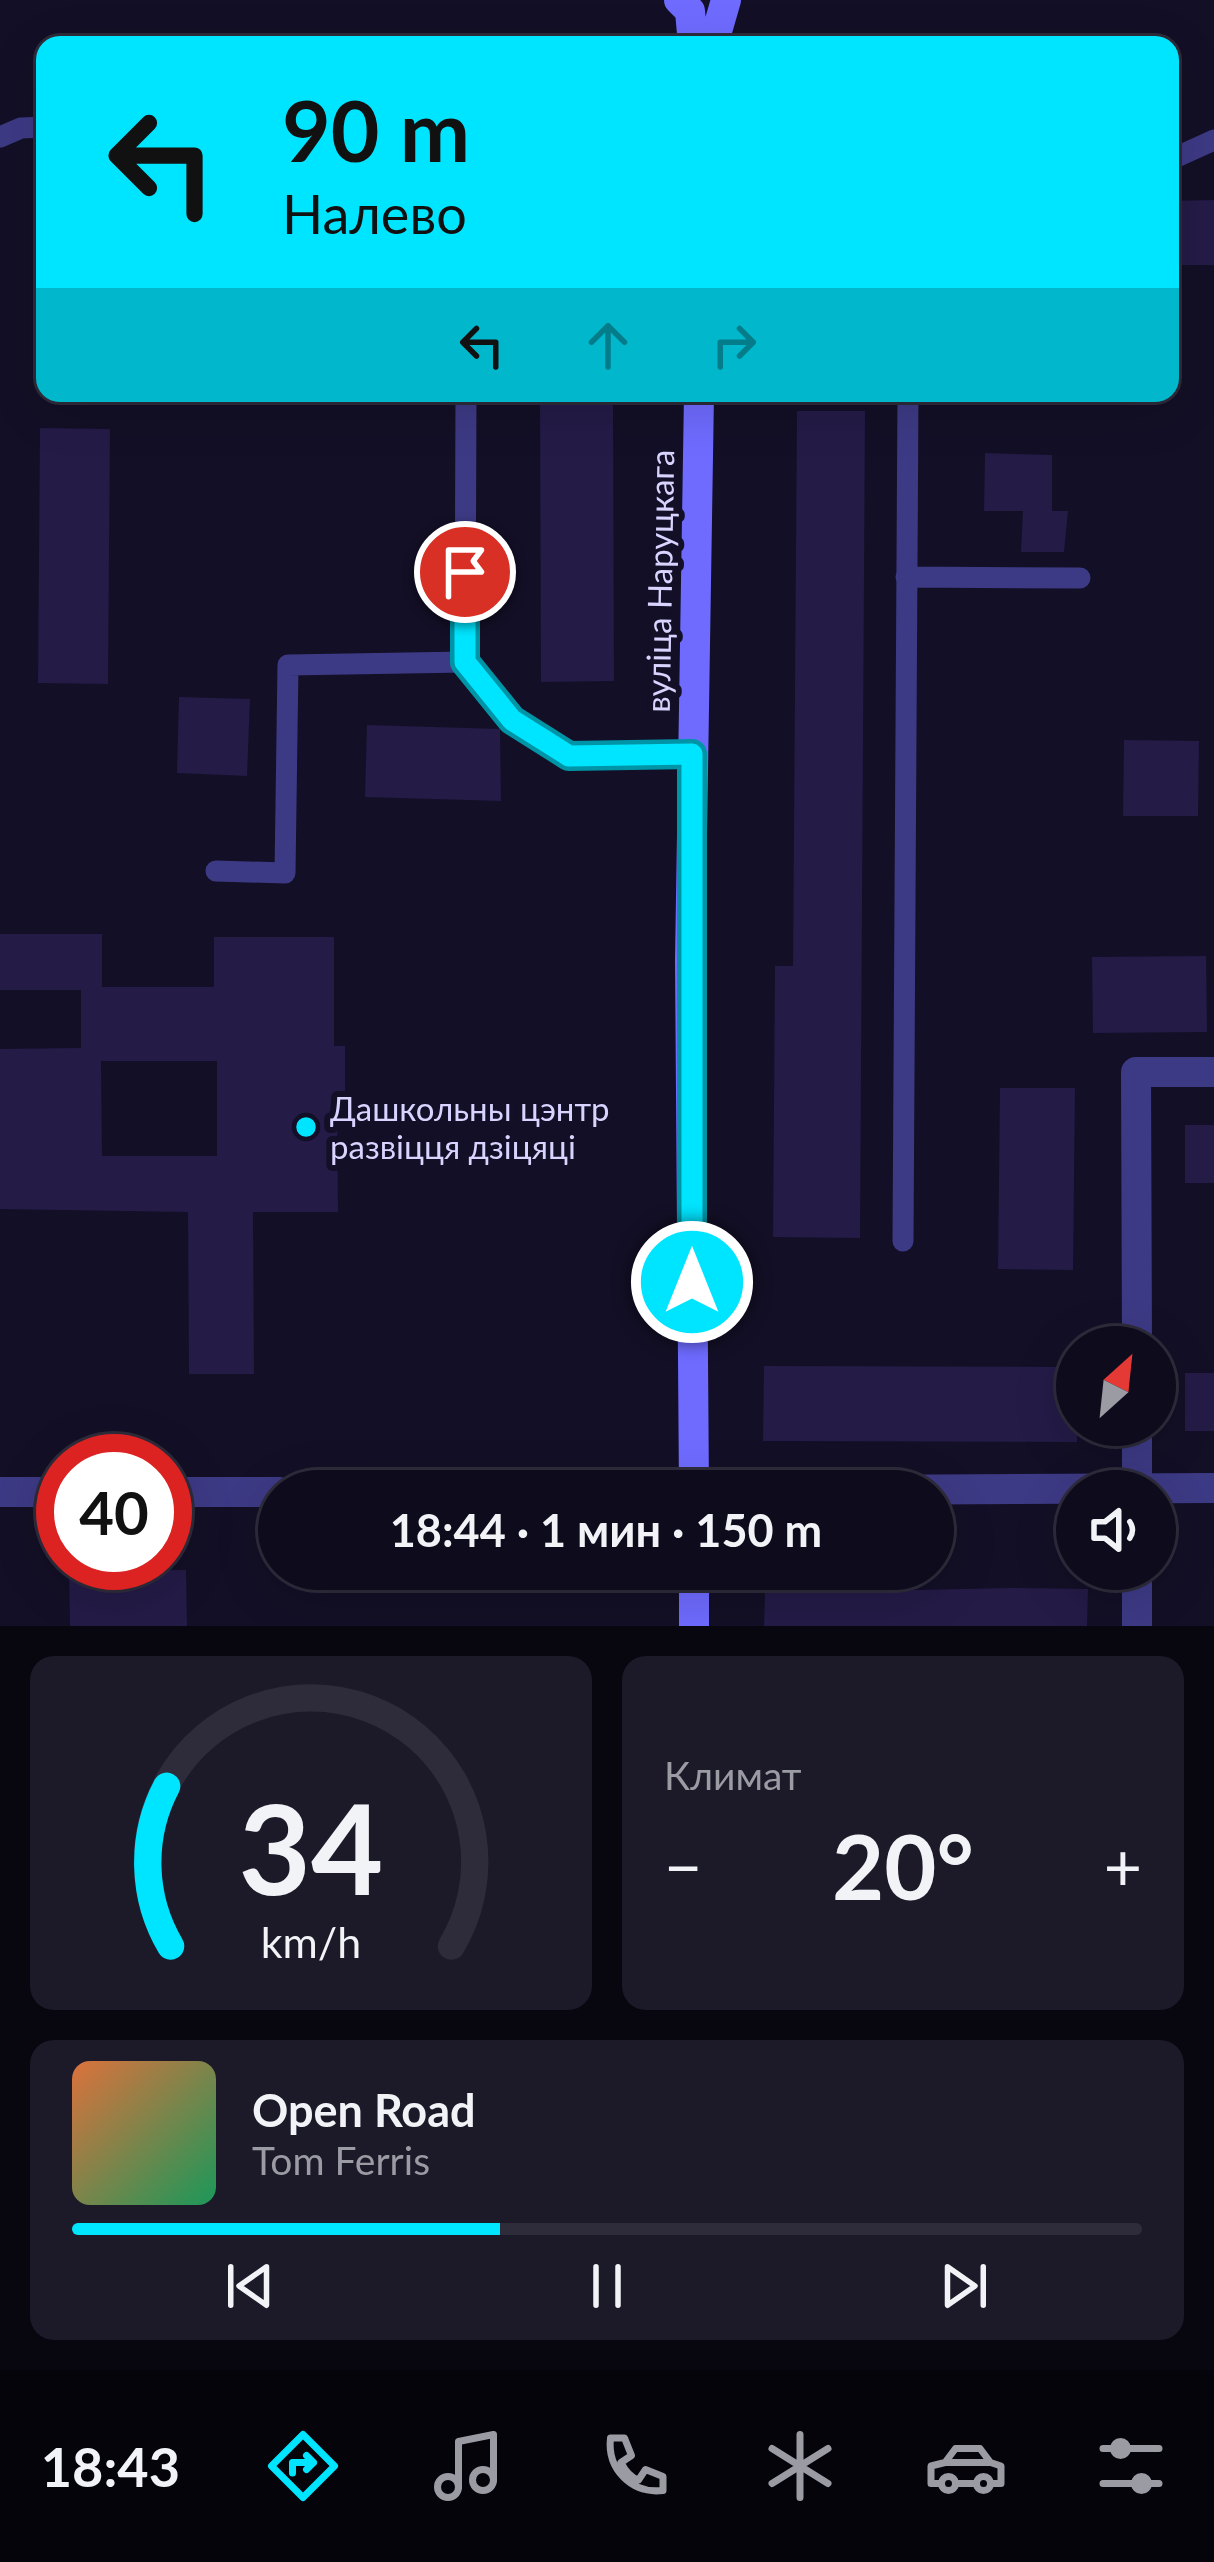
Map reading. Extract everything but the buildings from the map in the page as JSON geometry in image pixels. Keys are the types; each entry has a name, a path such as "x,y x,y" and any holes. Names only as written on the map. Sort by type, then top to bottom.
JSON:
{"street":[{"path":"679,0 690,11 692,36"},
{"path":"716,36 726,0"},
{"name":"вуліца Наруцкага","path":"694,1470 692,754 699,402"},
{"path":"1137,1326 1136,1072 1214,1072"},
{"path":"1176,1489 1214,1488"},
{"path":"954,1490 1056,1490"},
{"path":"0,1492 36,1492"},
{"path":"192,1492 258,1492"},
{"path":"694,1590 694,1626"},
{"path":"1137,1590 1137,1626"}],"lane":[{"path":"0,137 36,127"},
{"path":"1179,156 1214,140"},
{"path":"466,402 465,662 512,720 569,756 692,754"},
{"path":"903,1241 908,402"},
{"path":"906,577 1080,578"},
{"path":"216,871 285,873 288,665 465,662"}],"place":[{"name":"Дашкольны цэнтр развіцця дзіцяці","path":"306,1127"}],"route":[{"path":"465,572 465,662 512,720 569,756 692,754 692,1282"}]}
